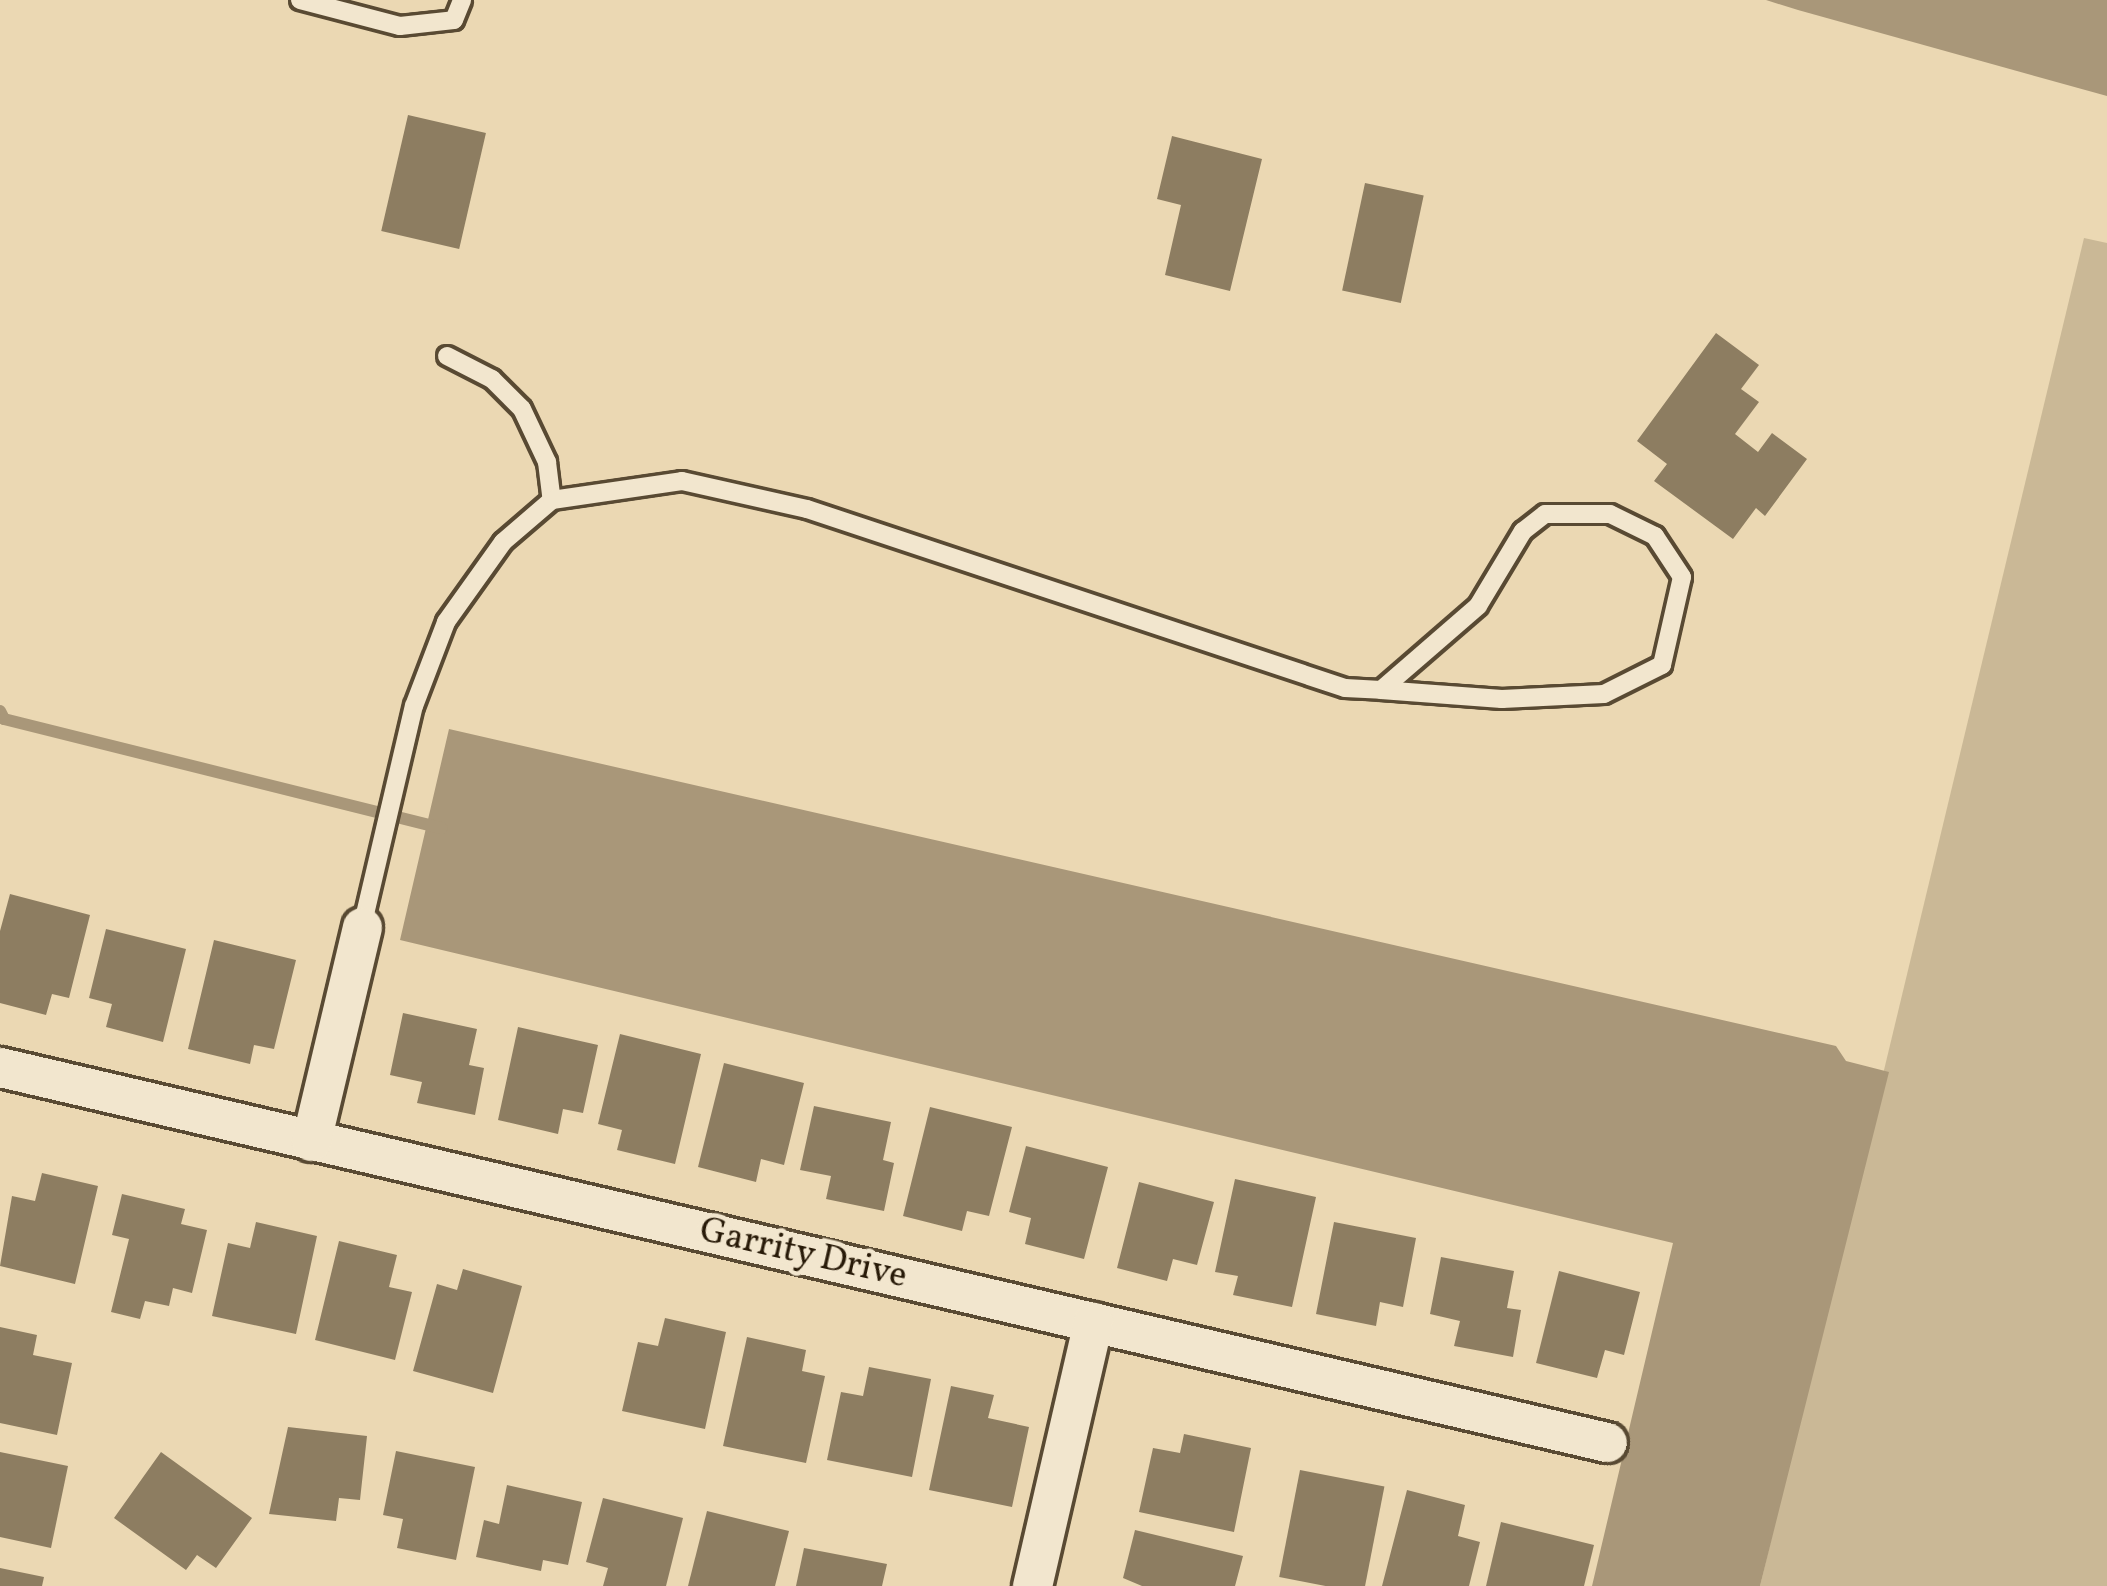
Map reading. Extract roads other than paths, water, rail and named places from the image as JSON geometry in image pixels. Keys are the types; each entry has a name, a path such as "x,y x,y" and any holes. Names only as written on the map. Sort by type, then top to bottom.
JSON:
{"street":[{"path":"311,1141 362,927"},
{"name":"Garrity Drive","path":"0,1067 1607,1442"},
{"path":"1031,1586 1093,1322"}],"lane":[{"path":"300,0 400,26 454,20 462,0"},
{"path":"447,356 492,379 522,409 547,462 552,500"},
{"path":"362,927 414,706 446,622 503,542 552,500 682,481 786,505 1345,688 1502,699 1604,694 1662,665 1682,577 1655,536 1610,514 1545,514 1523,531 1478,606 1381,690"}],"waterway":[{"path":"0,711 4,719 442,828"}]}
